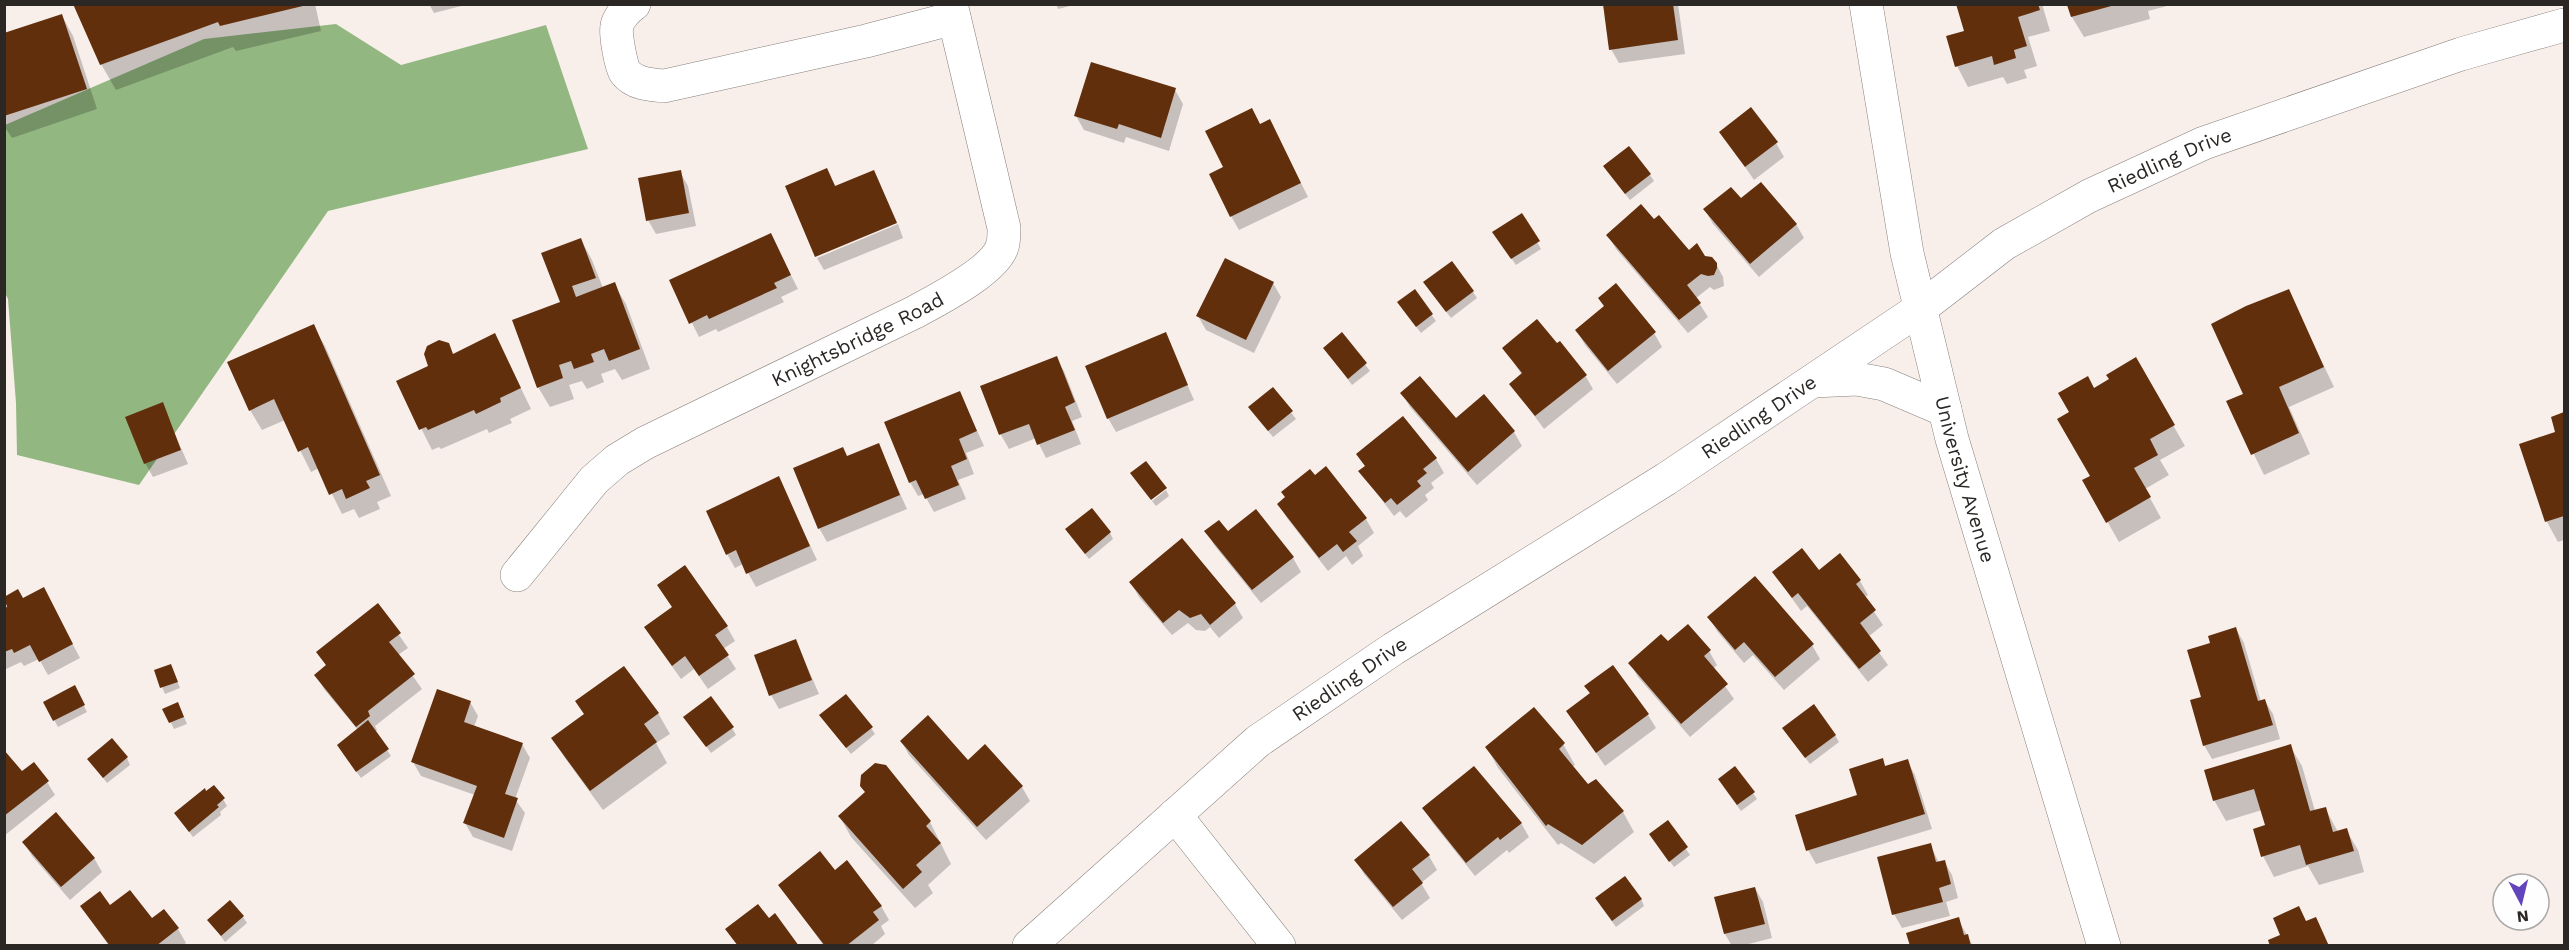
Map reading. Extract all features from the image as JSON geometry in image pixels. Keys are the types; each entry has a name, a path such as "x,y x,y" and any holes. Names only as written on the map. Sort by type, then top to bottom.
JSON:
{"street":[{"path":"634,4 628,8 617,25 619,48 625,72 641,83 664,86 866,41 953,11"},
{"name":"University Avenue","path":"1866,4 1907,253 1945,410 2104,945"},
{"name":"Knightsbridge Road","path":"517,576 594,480 617,460 645,443 915,312 958,288 993,262 1002,247 1004,228 953,11"},
{"name":"Riedling Drive","path":"1029,945 1258,741 1284,722 1393,649 1666,479 1921,308 2004,244 2140,171 2204,143 2451,57 2565,26"},
{"path":"1813,381 1857,379 1884,384 1945,410"},
{"path":"1175,815 1279,945"}],"green space":[{"path":"336,24 401,65 546,25 588,149 328,211 139,485 17,455 16,403 8,299 5,293 5,125 204,39"}],"building":[{"path":"73,4 307,5 220,26 218,22 100,65"},
{"path":"1603,4 1673,4 1678,40 1609,50"},
{"path":"1956,4 2038,4 2040,10 2018,17 2027,46 2014,50 2016,58 1994,65 1992,56 1955,67 1946,36 1964,31"},
{"path":"2067,5 2115,5 2071,17"},
{"path":"62,14 87,89 4,116 4,33"},
{"path":"1091,62 1176,88 1161,138 1119,124 1117,129 1074,116"},
{"path":"1751,107 1778,142 1745,167 1719,132"},
{"path":"1252,108 1260,124 1270,119 1301,183 1230,217 1209,174 1223,167 1205,131"},
{"path":"1629,146 1651,174 1625,194 1603,166"},
{"path":"827,168 835,186 874,170 897,223 815,257 785,186"},
{"path":"681,170 689,213 646,221 638,178"},
{"path":"1761,182 1797,224 1750,264 1703,209 1731,187 1741,198"},
{"path":"1641,204 1654,219 1659,215 1689,250 1697,243 1705,256 1712,257 1717,263 1714,275 1701,274 1687,285 1701,303 1679,320 1606,235"},
{"path":"1522,213 1540,241 1511,259 1492,232"},
{"path":"771,233 791,275 774,283 777,288 709,319 707,315 689,324 669,280"},
{"path":"581,238 596,278 572,286 576,297 615,282 640,349 609,361 604,349 591,354 594,362 574,369 571,361 559,365 563,378 537,388 512,320 560,302 541,253"},
{"path":"1225,258 1274,282 1246,340 1196,316"},
{"path":"1452,261 1474,291 1446,312 1423,282"},
{"path":"1616,283 1656,332 1608,371 1575,330 1604,306 1598,298"},
{"path":"1415,289 1433,314 1416,327 1397,302"},
{"path":"2289,289 2324,367 2279,387 2299,433 2251,455 2226,401 2243,394 2211,324 2246,306"},
{"path":"1537,319 1557,343 1560,341 1587,375 1535,416 1509,384 1522,373 1502,348"},
{"path":"314,324 380,475 366,481 370,488 346,499 342,489 329,495 308,447 298,452 274,399 249,411 227,362"},
{"path":"1166,332 1188,385 1107,419 1085,366"},
{"path":"1342,332 1367,363 1348,379 1323,348"},
{"path":"495,333 521,388 500,398 501,402 476,414 474,410 428,430 426,427 419,430 396,381 428,366 424,354 427,346 439,340 449,343 453,354"},
{"path":"1057,356 1075,402 1065,407 1075,430 1037,445 1029,424 999,435 980,386"},
{"path":"2136,357 2175,425 2150,439 2158,455 2134,468 2151,497 2106,523 2082,480 2090,476 2057,419 2069,412 2058,393 2088,376 2094,388 2109,379 2106,375"},
{"path":"1420,376 1456,418 1484,394 1515,431 1468,472 1400,393"},
{"path":"1273,387 1293,411 1268,431 1248,407"},
{"path":"960,391 977,431 959,439 967,459 951,466 959,485 925,499 916,480 909,483 884,422"},
{"path":"163,402 181,450 144,464 125,417"},
{"path":"2564,412 2564,516 2545,522 2519,444 2555,432 2551,417"},
{"path":"1403,416 1437,458 1423,469 1427,473 1417,481 1421,486 1397,505 1391,498 1385,503 1358,471 1365,466 1356,454"},
{"path":"879,443 900,495 818,529 793,468 843,447 847,456"},
{"path":"1146,461 1167,488 1151,500 1130,473"},
{"path":"1326,466 1367,518 1349,532 1357,541 1343,552 1337,544 1319,558 1277,504 1285,497 1281,492 1310,469 1315,475"},
{"path":"779,476 810,546 746,574 736,550 726,555 706,511"},
{"path":"1092,508 1111,532 1085,554 1065,529"},
{"path":"1256,509 1294,557 1252,590 1204,531 1219,520 1228,531"},
{"path":"1182,538 1236,603 1210,625 1201,614 1190,618 1179,610 1163,623 1129,582"},
{"path":"1802,548 1819,570 1840,553 1861,580 1856,584 1876,610 1860,623 1881,651 1859,669 1798,593 1792,598 1772,572"},
{"path":"685,565 728,626 715,635 729,655 699,676 685,656 672,666 644,627 672,607 657,585"},
{"path":"1755,576 1814,644 1775,677 1744,642 1735,650 1707,617"},
{"path":"44,587 73,644 39,662 30,645 14,653 12,649 4,652 4,608 7,607 4,597 18,589 23,598"},
{"path":"378,603 401,633 389,642 415,674 368,711 370,716 356,727 314,675 326,665 316,652"},
{"path":"1688,624 1711,650 1704,656 1728,684 1681,724 1628,663 1661,634 1668,641"},
{"path":"2236,627 2258,701 2265,699 2273,725 2203,746 2190,700 2201,697 2187,650 2210,643 2208,636"},
{"path":"796,639 812,680 769,696 754,655"},
{"path":"171,664 178,682 160,688 154,670"},
{"path":"1613,665 1649,714 1596,753 1566,711 1590,693 1584,686"},
{"path":"624,666 659,713 644,724 657,742 590,791 551,738 584,714 575,701"},
{"path":"75,685 85,705 53,721 43,702"},
{"path":"437,689 471,701 464,722 523,743 505,794 518,798 504,838 463,823 477,786 411,762"},
{"path":"846,694 873,727 846,748 819,715"},
{"path":"711,696 734,727 706,747 683,717"},
{"path":"178,702 184,717 169,723 162,709"},
{"path":"1814,704 1836,735 1805,758 1782,728"},
{"path":"1534,707 1565,743 1559,749 1588,784 1596,779 1624,811 1582,845 1548,824 1546,826 1485,747"},
{"path":"928,715 968,760 985,744 1023,786 977,827 900,741"},
{"path":"368,720 389,749 356,772 337,745"},
{"path":"112,738 128,757 103,778 87,759"},
{"path":"2291,744 2310,811 2326,807 2333,832 2347,828 2354,851 2306,865 2300,845 2261,857 2253,829 2265,825 2254,789 2213,801 2204,770"},
{"path":"4,750 22,771 34,762 49,781 4,816"},
{"path":"1883,758 1885,766 1908,759 1925,814 1806,851 1795,815 1857,795 1849,769"},
{"path":"875,763 886,765 931,821 926,826 941,843 916,865 922,872 903,889 838,816 865,792 860,786 861,775"},
{"path":"1474,766 1522,823 1500,840 1498,837 1466,863 1422,808"},
{"path":"1735,766 1755,792 1737,805 1718,779"},
{"path":"214,785 225,798 217,805 219,807 189,832 174,813 205,788 206,791"},
{"path":"56,812 95,858 61,887 22,842"},
{"path":"1668,820 1688,847 1669,862 1649,834"},
{"path":"1401,821 1430,855 1412,869 1423,883 1393,907 1354,860"},
{"path":"1931,843 1936,862 1945,860 1951,884 1939,888 1943,902 1892,915 1877,857"},
{"path":"820,851 835,870 847,860 882,906 873,912 879,920 846,946 825,946 778,885"},
{"path":"1625,876 1642,899 1612,921 1595,898"},
{"path":"1755,887 1765,924 1724,934 1714,897"},
{"path":"130,890 152,918 164,909 179,928 156,946 110,946 80,906 100,891 110,905"},
{"path":"230,900 244,916 221,936 207,920"},
{"path":"758,904 769,918 775,913 799,946 738,946 725,929"},
{"path":"2299,906 2306,921 2316,917 2329,946 2270,946 2268,940 2280,935 2273,918"},
{"path":"1959,917 1964,935 1968,934 1971,946 1910,946 1906,933"}]}
